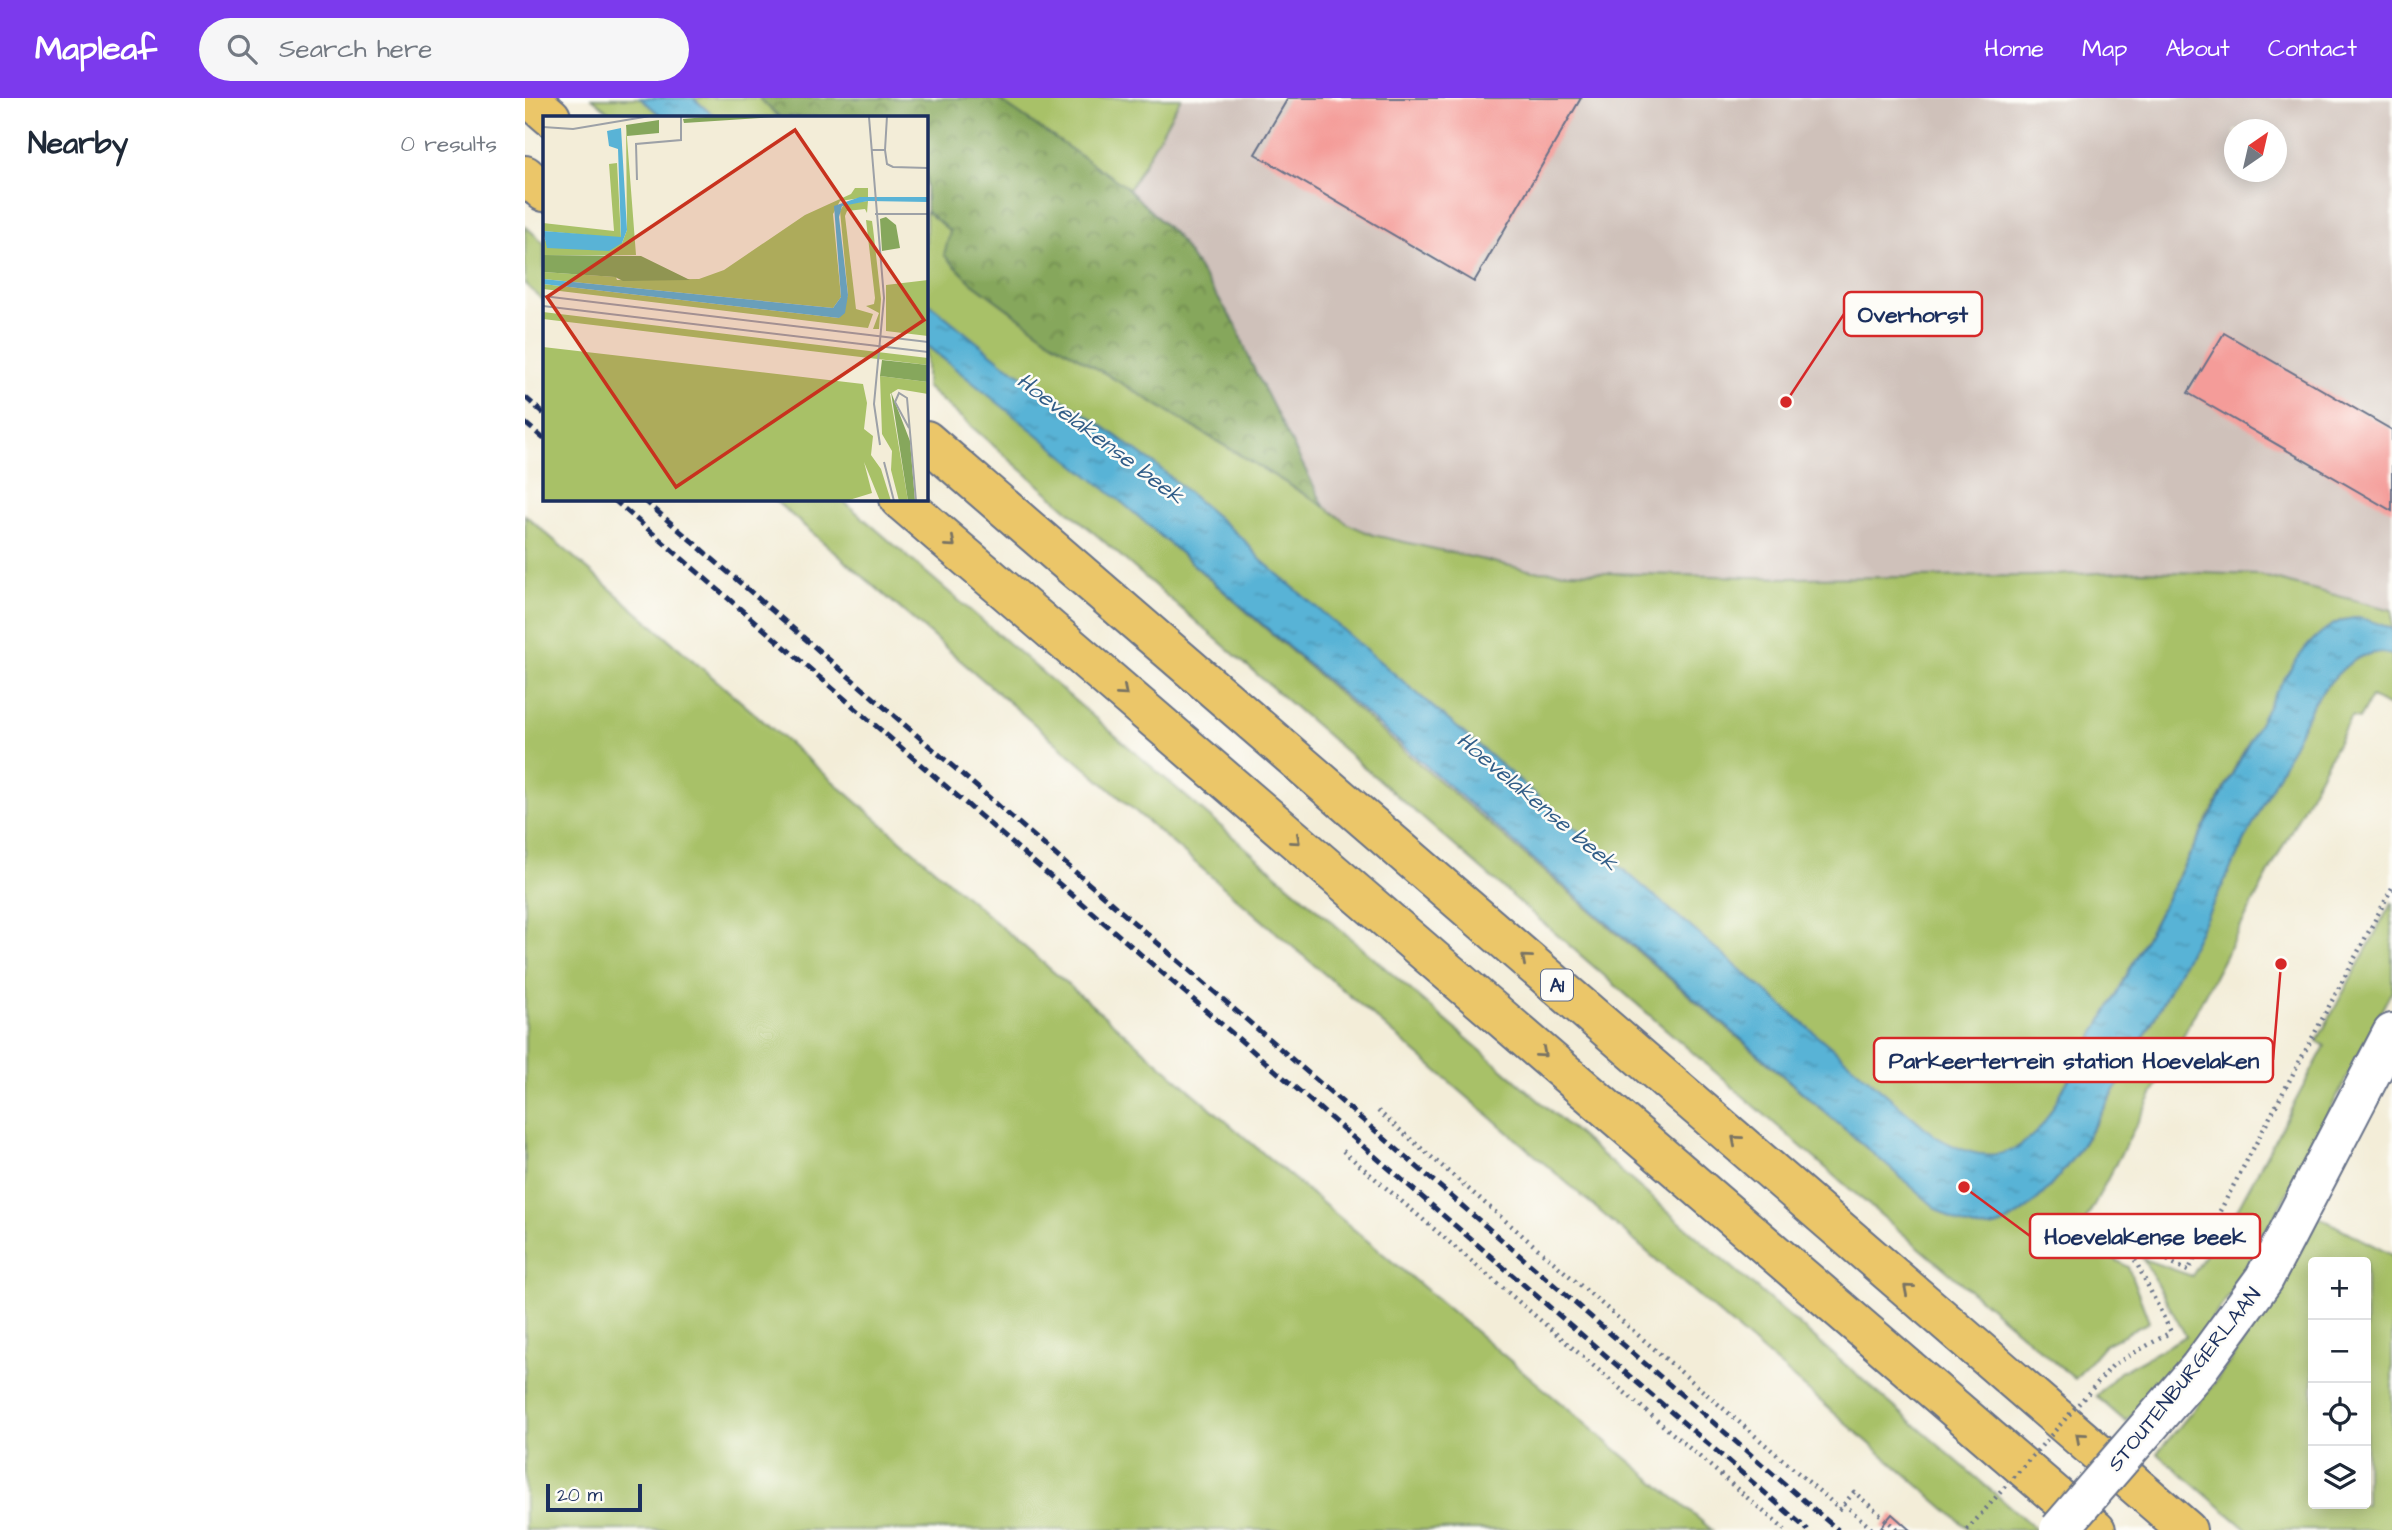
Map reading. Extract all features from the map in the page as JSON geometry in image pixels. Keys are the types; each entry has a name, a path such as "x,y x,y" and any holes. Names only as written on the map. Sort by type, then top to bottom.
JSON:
{"highway":[{"path":"529,98 550,116"},
{"path":"525,175 543,191"},
{"name":"A1","path":"927,441 2187,1530"},
{"path":"900,500 2096,1530"}],"street":[{"name":"STOUTENBURGERLAAN","path":"2059,1530 2199,1368 2265,1279 2392,1032"}],"path":[{"path":"2099,1225 2188,1272 2392,888"},
{"path":"1378,1111 1840,1509 1854,1492 1898,1530"},
{"path":"1343,1151 1785,1530"},
{"path":"1967,1530 2113,1365 2171,1332 2135,1260"},
{"path":"1844,1504 1873,1530"}],"shaded area":[{"path":"775,98 2392,98 2392,610 2259,575 2142,571 2033,576 1787,578 1533,571 1373,535 1348,524 927,215 927,116"}],"green space":[{"path":"592,98 640,98 662,116 614,116"},
{"path":"693,98 758,98 779,116 714,116"},
{"path":"758,98 996,98 1125,186 1178,238 1236,325 1252,365 1324,506 1050,340 970,281 944,255 950,231 927,212 927,116 779,116"},
{"path":"996,98 1181,98 1129,190"},
{"path":"927,212 950,231 970,281 1050,340 1324,506 1348,524 1373,535 1533,571 1787,578 2033,576 2142,571 2259,575 2392,610 2392,629 2358,618 2342,620 2329,627 2309,645 2242,754 2114,999 2044,1123 2032,1137 2019,1146 1993,1155 1979,1154 1935,1136 1261,560 1244,540 1156,465 1087,415 1004,364 927,302"},
{"path":"525,226 543,242 543,300 525,284"},
{"path":"927,346 1106,488 1409,755 1935,1207 1950,1218 1976,1228 2003,1224 2024,1211 2045,1193 2081,1147 2150,1026 2314,702 2347,665 2368,654 2392,655 2392,707 2371,697 2359,719 2351,717 2077,1237 2128,1267 2149,1322 2104,1345 2075,1379 1850,1189 927,388"},
{"path":"774,500 842,500 2037,1530 1970,1530"},
{"path":"525,515 1264,1154 1712,1530 525,1530"},
{"path":"2392,902 2392,990 2247,1271 2181,1361 2126,1422 2096,1396 2120,1372 2186,1336 2143,1259 2192,1276 2209,1248 2215,1251 2325,1046 2317,1041"},
{"path":"2319,1217 2392,1255 2392,1530 2247,1530 2157,1453 2225,1369 2265,1310"}],"water":[{"path":"640,98 693,98 714,116 662,116"},
{"path":"927,302 1004,364 1087,415 1156,465 1244,540 1261,560 1935,1136 1979,1154 1993,1155 2019,1146 2032,1137 2044,1123 2114,999 2272,699 2306,648 2329,627 2342,621 2360,618 2392,629 2392,655 2368,654 2347,665 2314,702 2161,1006 2110,1099 2062,1172 2024,1211 2003,1224 1976,1228 1950,1218 1935,1207 1125,505 927,346"}],"building":[{"path":"1288,98 1581,98 1474,282 1255,154"},
{"path":"2224,333 2392,430 2392,511 2188,393"},
{"path":"1892,1514 1910,1530 1885,1530 1881,1527"}],"railway":[{"path":"525,397 543,413"},
{"path":"525,423 543,438"},
{"path":"614,500 1808,1530"},
{"path":"644,500 1838,1530"}],"place":[{"name":"Overhorst","path":"1786,402"},
{"name":"Parkeerterrein station Hoevelaken","path":"2281,964"},
{"name":"Hoevelakense beek","path":"1964,1187"}]}
